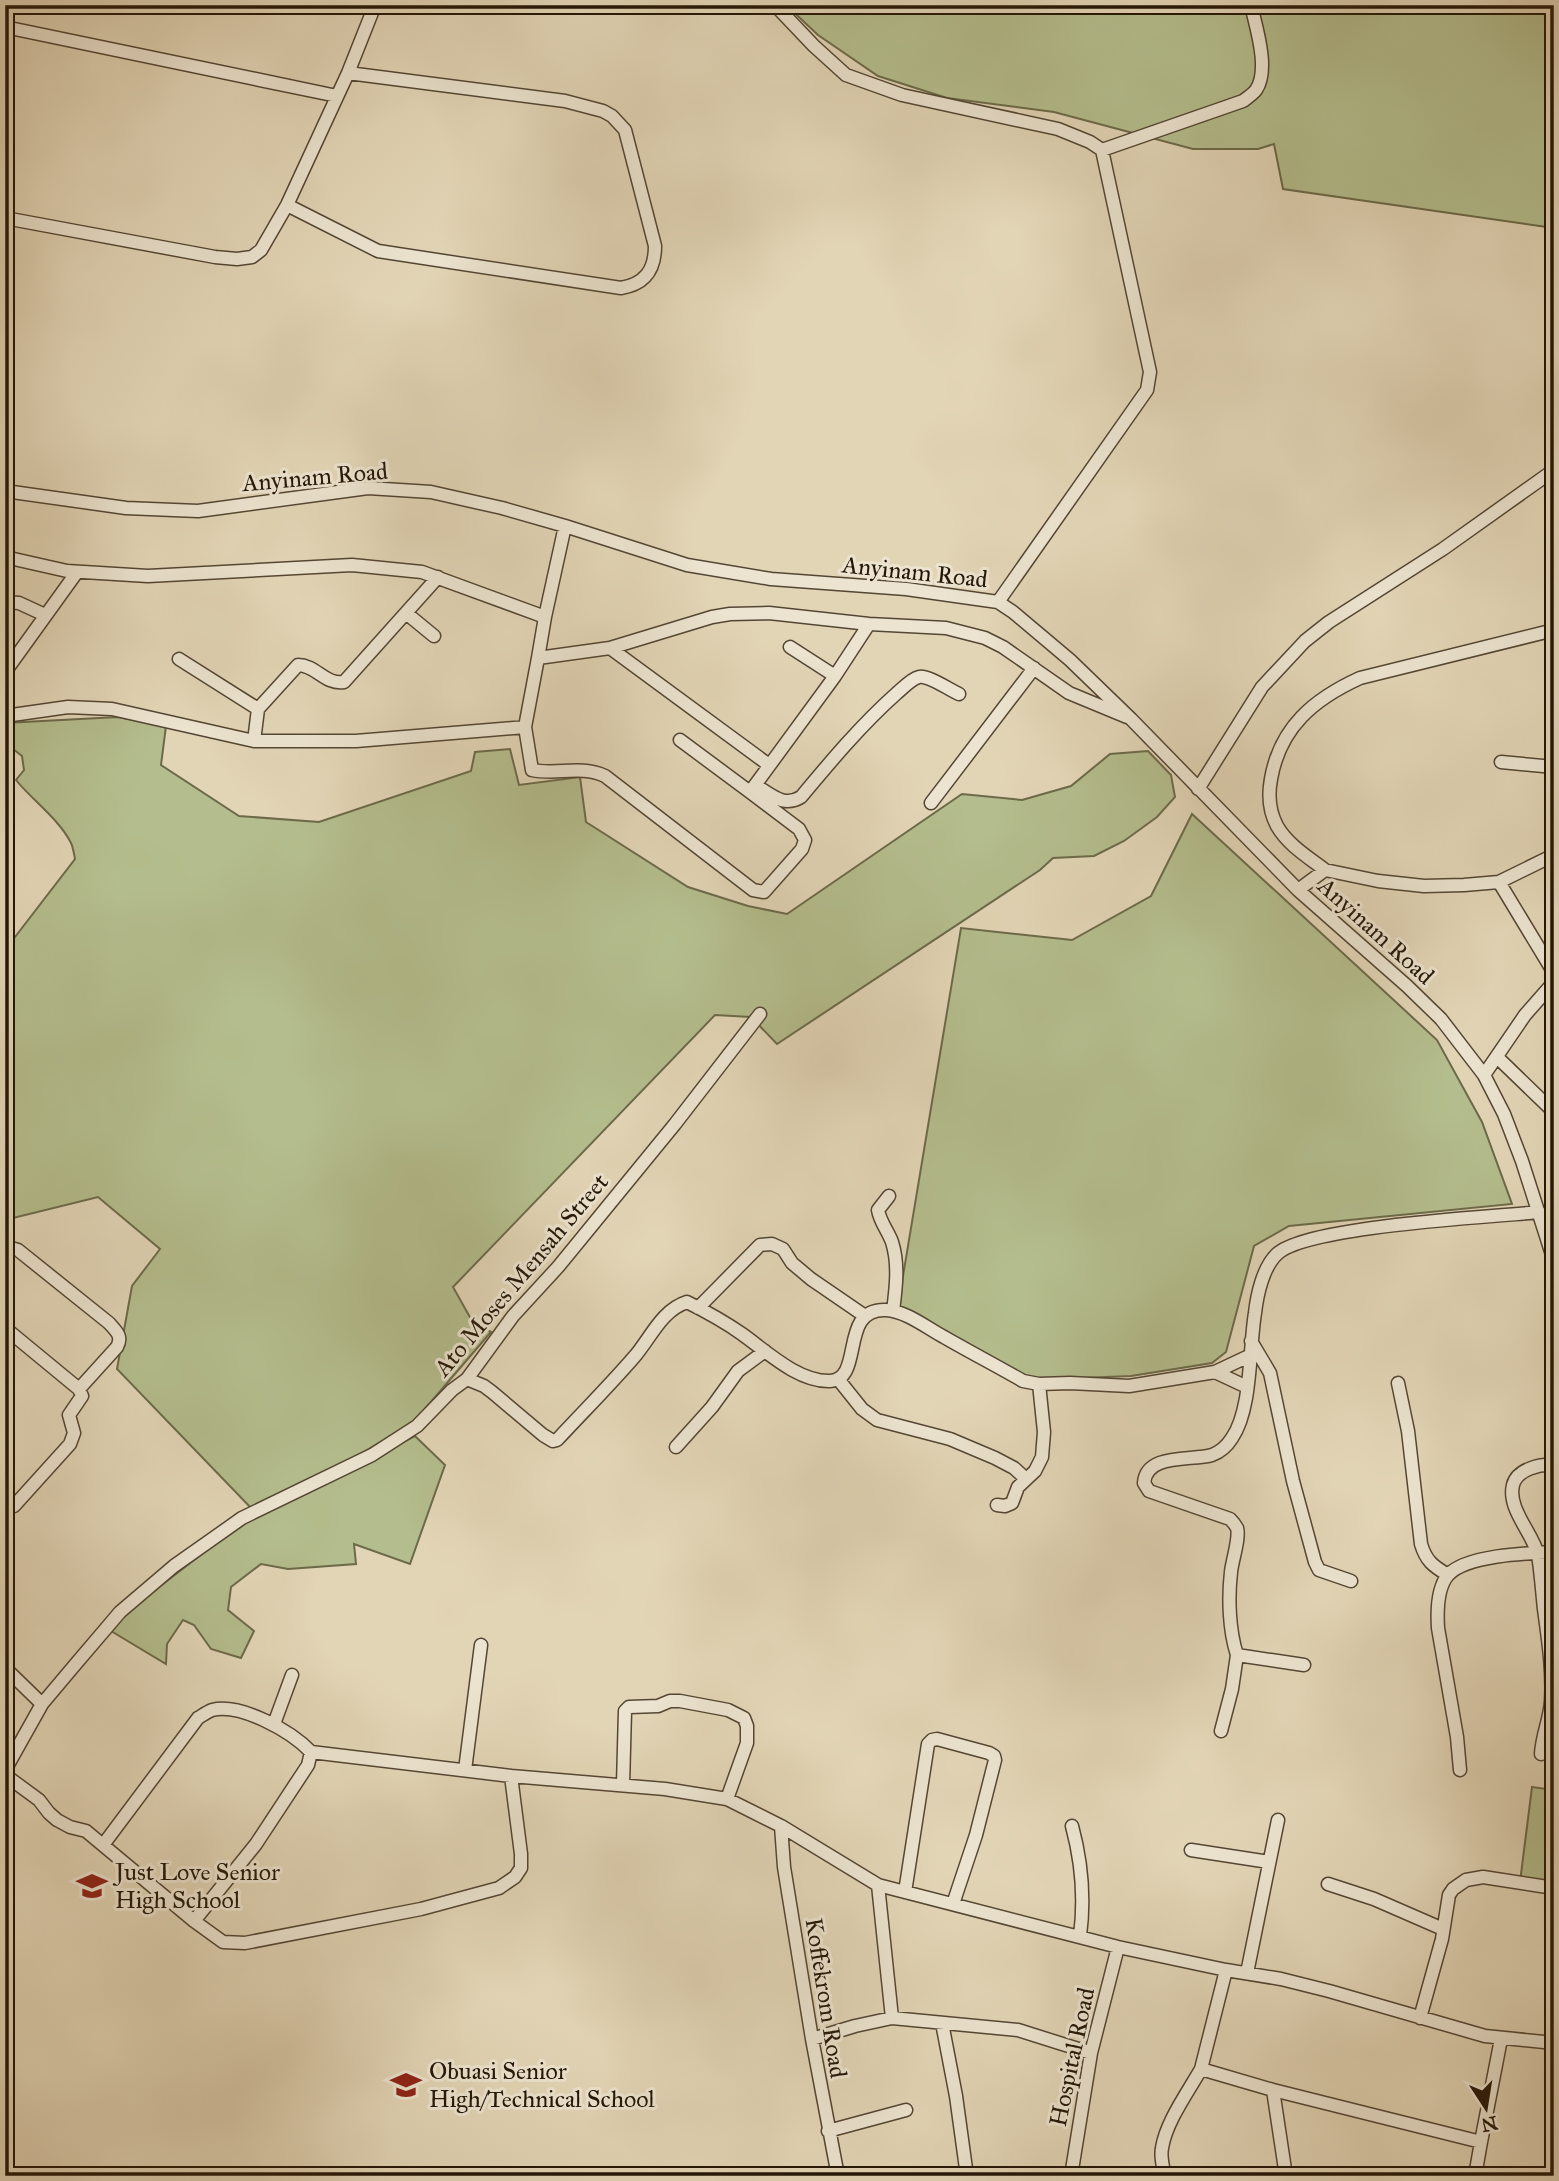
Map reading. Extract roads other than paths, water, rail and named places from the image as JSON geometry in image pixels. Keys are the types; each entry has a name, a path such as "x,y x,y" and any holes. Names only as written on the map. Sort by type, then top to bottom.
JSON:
{"street":[{"path":"5,218 237,259 252,257 261,250 287,205 348,73 375,5"},
{"path":"775,5 846,75 902,95 1058,129 1102,150 1150,372 1147,390 998,602"},
{"path":"1102,150 1243,101 1256,89 1262,73 1261,54 1251,5"},
{"path":"5,27 337,96"},
{"path":"287,205 378,250 621,288 631,286 651,271 655,246 625,130 612,116 565,101 348,73"},
{"path":"1199,789 1262,687 1305,641 1329,622 1443,549 1554,470"},
{"name":"Anyinam Road","path":"5,491 126,508 198,511 368,488 431,492 502,508 687,565 771,579 906,589 998,602 1041,635 1131,719 1298,890 1433,1011 1484,1075 1504,1114 1554,1261"},
{"path":"565,526 525,727 532,770 595,771 606,776 753,890 760,892 768,889 802,849 805,840 799,829 753,788 680,740"},
{"path":"5,557 77,572 148,576 352,565 422,572 545,617"},
{"path":"5,672 77,572"},
{"path":"254,741 258,709 298,665 307,666 331,682 344,682 438,577"},
{"path":"5,602 19,603 45,615"},
{"path":"538,658 610,648 730,614 769,612 869,624 946,628 985,638 1003,647 1079,699 1131,719"},
{"path":"407,613 434,636"},
{"path":"753,788 835,676 869,624"},
{"path":"1554,630 1360,678 1334,690 1295,723 1281,745 1269,788 1269,806 1278,827 1292,845 1325,870 1378,881 1424,886 1499,882 1554,855"},
{"path":"790,647 835,676"},
{"path":"610,648 769,765"},
{"path":"179,659 258,709"},
{"path":"931,803 1034,668"},
{"path":"753,788 784,802 794,802 877,711 919,677 925,677 959,694"},
{"path":"5,716 68,707 112,709 254,741 356,741 525,727"},
{"path":"1502,762 1554,767"},
{"path":"1298,890 1325,870"},
{"path":"1499,882 1554,973"},
{"path":"1484,1075 1525,1015 1554,982"},
{"name":"Ato Moses Mensah Street","path":"5,1773 42,1704 120,1612 174,1566 242,1518 372,1455 417,1426 452,1390 467,1379 513,1316 558,1268 760,1014"},
{"path":"1497,1057 1554,1112"},
{"path":"889,1196 878,1210 894,1253 896,1277 893,1311"},
{"path":"1221,1731 1232,1689 1237,1655 1231,1623 1231,1574 1236,1526 1230,1520 1154,1494 1146,1489 1144,1479 1147,1471 1167,1460 1210,1455 1223,1449 1236,1430 1247,1387 1255,1309 1269,1266 1277,1254 1292,1245 1350,1231 1539,1212"},
{"path":"698,1308 765,1243 783,1249 792,1263 811,1279 865,1315"},
{"path":"5,1251 11,1248 18,1250 109,1323 119,1335 117,1347 79,1389"},
{"path":"467,1379 484,1386 543,1435 553,1441 558,1440 635,1356 675,1306 687,1303 741,1333 789,1368 826,1381 838,1379 847,1367 856,1332 865,1315 878,1311 893,1311 1023,1381 1039,1384 1129,1386 1215,1372 1249,1356"},
{"path":"5,1328 82,1392 81,1399 69,1415 74,1439 14,1506 5,1509"},
{"path":"1251,1341 1270,1373 1293,1481 1315,1562 1319,1570 1351,1581"},
{"path":"676,1447 712,1407 738,1371 765,1352"},
{"path":"1215,1372 1247,1387"},
{"path":"838,1379 862,1409 877,1420 950,1439 995,1458 1026,1479"},
{"path":"1398,1383 1408,1431 1421,1544 1431,1565 1448,1575"},
{"path":"998,1505 1012,1503 1018,1487 1039,1465 1043,1452 1044,1418 1039,1384"},
{"path":"1541,1754 1543,1733 1550,1714 1552,1688 1537,1552 1517,1510 1513,1484 1520,1474 1527,1470 1554,1465"},
{"path":"1460,1770 1437,1615 1440,1594 1448,1575 1467,1564 1484,1559 1554,1552"},
{"path":"465,1770 481,1646"},
{"path":"1237,1655 1304,1665"},
{"path":"5,1668 42,1704"},
{"path":"274,1724 292,1675"},
{"path":"623,1785 625,1711 629,1707 659,1706 670,1701 680,1701 728,1710 744,1718 747,1743 727,1799"},
{"path":"103,1845 198,1718 208,1711 221,1709 274,1724 302,1742 311,1752 511,1776 666,1789 727,1799 781,1826 878,1885 1118,1947 1329,1991 1485,2036 1554,2043"},
{"path":"905,1892 928,1744 937,1739 989,1752 995,1760 976,1835 953,1905"},
{"path":"194,1921 256,1843 308,1765 311,1752"},
{"path":"5,1773 39,1800 57,1820 86,1831 223,1942 245,1942 421,1909 499,1888 515,1877 521,1868 511,1776"},
{"path":"1247,1973 1278,1820"},
{"name":"Koffekrom Road","path":"781,1826 784,1867 811,2039 838,2176"},
{"path":"1072,1826 1083,1874 1080,1936"},
{"path":"1191,1850 1269,1862"},
{"path":"1420,2018 1436,1964 1449,1895 1453,1889 1466,1880 1483,1877 1554,1888"},
{"path":"1328,1884 1374,1899 1443,1929"},
{"path":"878,1885 892,2018"},
{"name":"Hospital Road","path":"1071,2176 1091,2053 1118,1947"},
{"path":"1165,2176 1161,2155 1163,2142 1201,2069 1226,1970"},
{"path":"811,2039 892,2018 1018,2030 1091,2053"},
{"path":"942,2023 967,2176"},
{"path":"1475,2176 1501,2039"},
{"path":"1201,2069 1273,2090 1481,2142"},
{"path":"1273,2090 1286,2176"},
{"path":"828,2131 906,2110"}],"place":[{"name":"Just Love Senior High School","path":"92,1886"},
{"name":"Obuasi Senior High/Technical School","path":"406,2085"}]}
